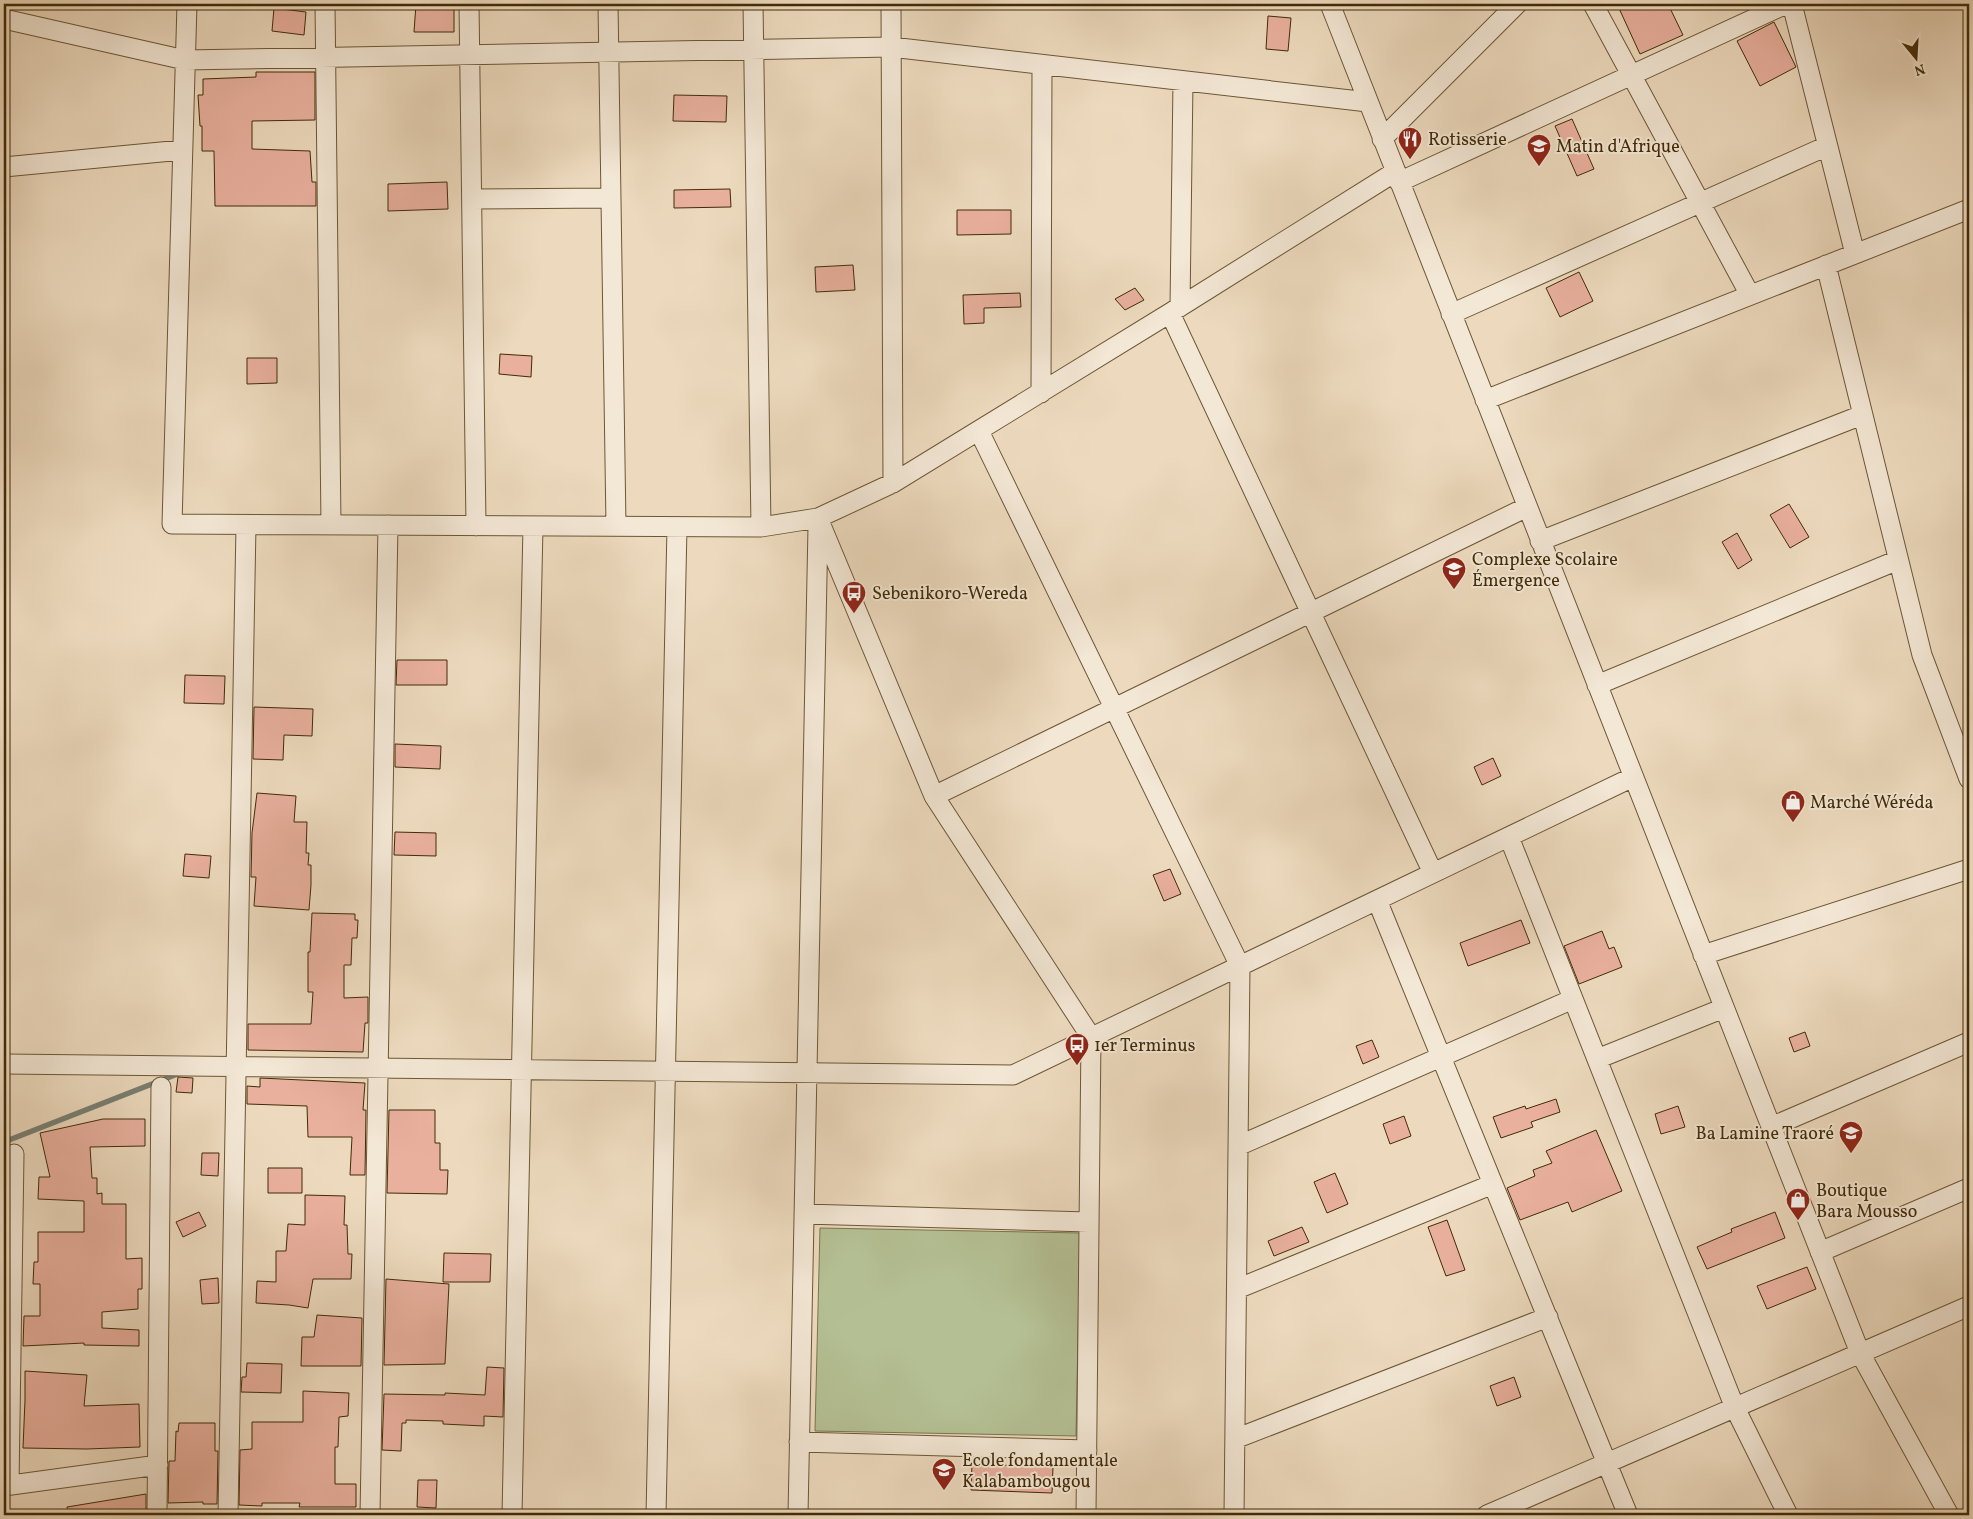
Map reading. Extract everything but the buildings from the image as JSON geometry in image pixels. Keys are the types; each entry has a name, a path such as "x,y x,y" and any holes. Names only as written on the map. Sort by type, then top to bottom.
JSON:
{"street":[{"path":"187,4 172,524 677,527 761,527 818,518 893,483 1175,310 1397,177 1632,76 1786,4"},
{"path":"325,4 332,525"},
{"path":"469,4 476,526"},
{"path":"608,4 616,526"},
{"path":"753,4 761,527"},
{"path":"891,4 893,483"},
{"path":"1330,4 1860,1353 1949,1515"},
{"path":"1382,139 1517,4"},
{"path":"1593,4 1750,295"},
{"path":"1792,4 1855,254"},
{"path":"4,19 185,60 891,47 1368,102"},
{"path":"1041,393 1042,65"},
{"path":"1183,81 1175,310 1310,612 1433,874"},
{"path":"1451,314 1827,146"},
{"path":"4,167 182,150"},
{"path":"472,199 611,198"},
{"path":"1485,400 1969,209"},
{"path":"1826,265 1922,654 1969,779"},
{"path":"1540,541 1862,415"},
{"path":"979,431 1240,966 1234,1515"},
{"path":"934,796 1527,507"},
{"path":"818,518 934,796 1091,1037 1086,1515"},
{"path":"798,1515 818,518"},
{"path":"228,1515 246,525"},
{"path":"370,1515 388,525"},
{"path":"512,1515 533,526"},
{"path":"656,1515 677,527"},
{"path":"1597,685 1898,560"},
{"path":"4,1064 1013,1074 1633,777"},
{"path":"1509,837 1735,1408 1788,1515"},
{"path":"1703,955 1969,869"},
{"path":"1377,900 1628,1515"},
{"path":"1238,1146 1573,999"},
{"path":"1597,1060 1724,1008"},
{"path":"1770,1127 1969,1042"},
{"path":"158,1515 161,1087"},
{"path":"14,1154 7,1486 158,1465"},
{"path":"1237,1289 1493,1184"},
{"path":"1820,1252 1969,1188"},
{"path":"804,1214 1089,1222"},
{"path":"1487,1515 1969,1306"},
{"path":"1235,1440 1548,1317"},
{"path":"799,1442 1087,1450"}],"green space":[{"path":"820,1228 1080,1233 1076,1436 815,1431"}],"waterway":[{"path":"4,1142 180,1073"}],"place":[{"name":"Rotisserie","path":"1410,160"},
{"name":"Matin d'Afrique","path":"1539,167"},
{"name":"Complexe Scolaire Émergence","path":"1454,590"},
{"name":"Sebenikoro-Wereda","path":"854,614"},
{"name":"Marché Wéréda","path":"1793,823"},
{"name":"1er Terminus","path":"1077,1066"},
{"name":"Ba Lamine Traoré","path":"1851,1154"},
{"name":"Boutique Bara Mousso","path":"1798,1221"},
{"name":"Ecole fondamentale Kalabambougou","path":"944,1491"}]}
